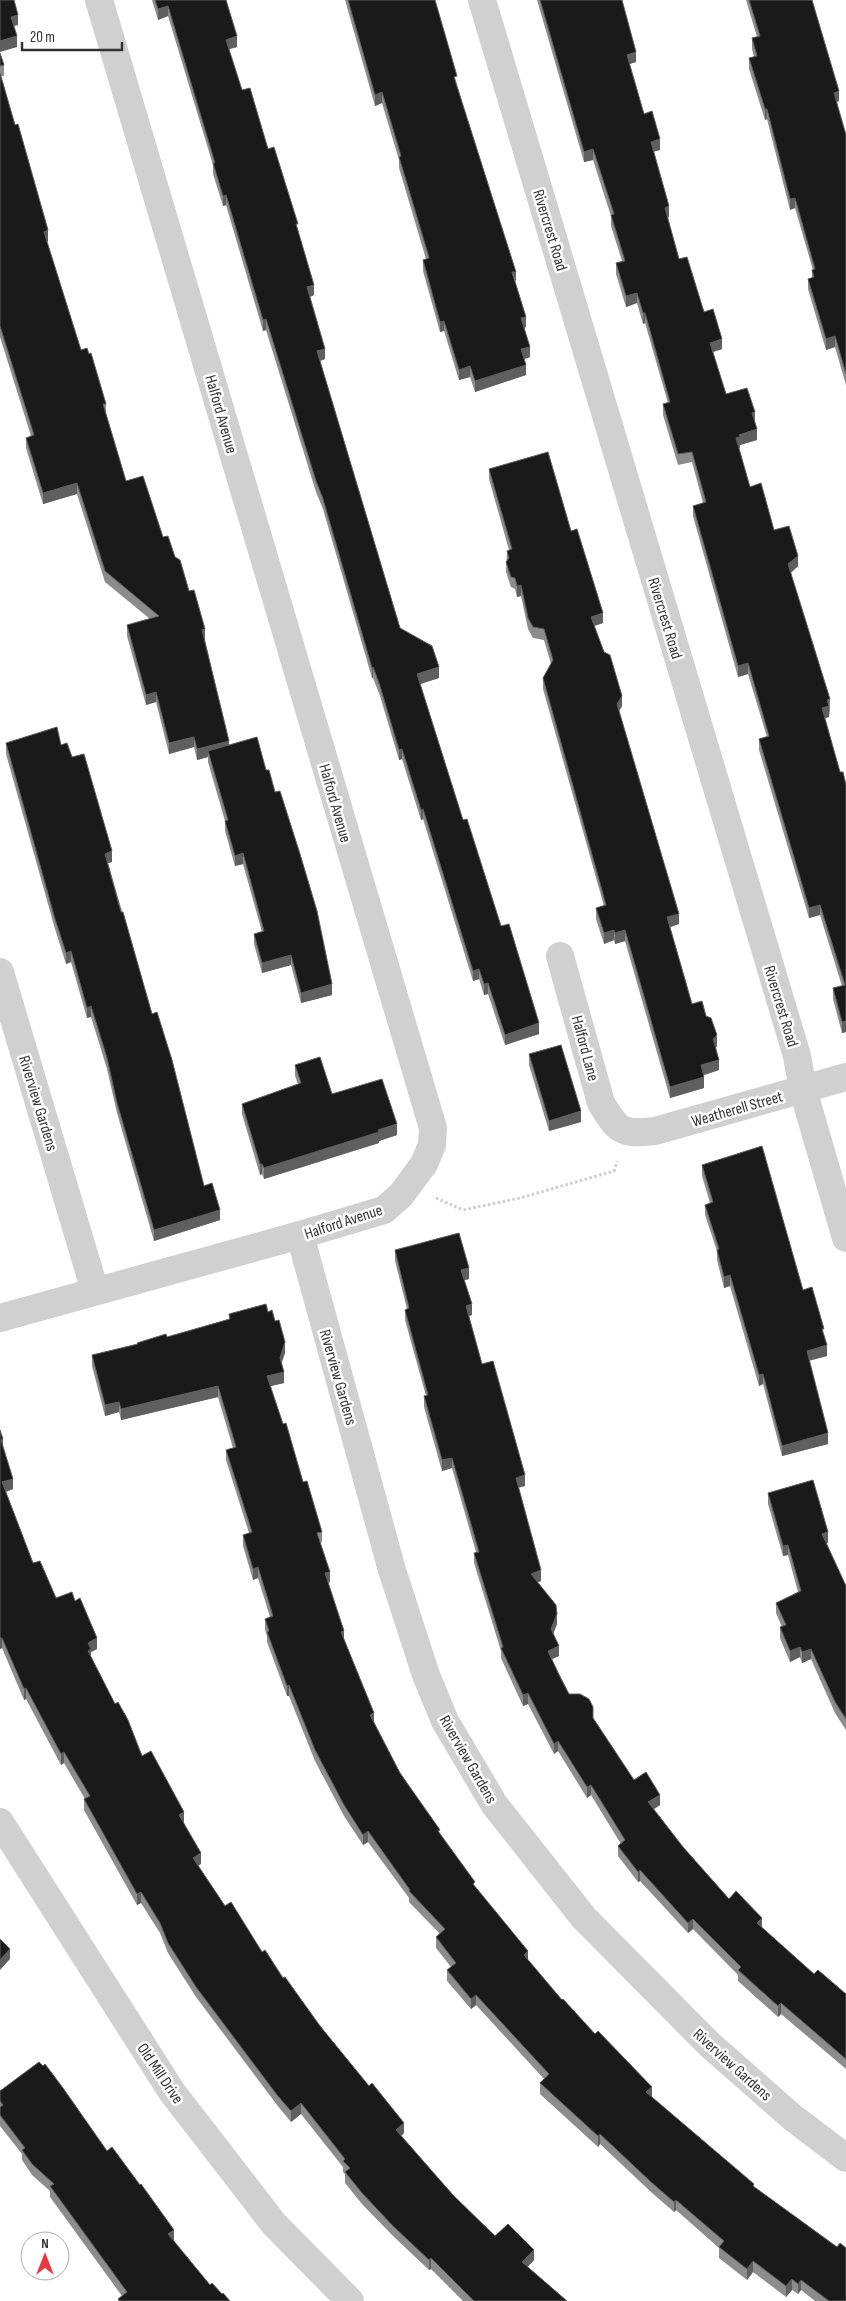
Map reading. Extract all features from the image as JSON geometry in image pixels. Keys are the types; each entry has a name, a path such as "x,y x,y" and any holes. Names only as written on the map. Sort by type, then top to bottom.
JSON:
{"street":[{"name":"Halford Avenue","path":"0,1318 384,1210 401,1195 424,1164 432,1145 433,1128 99,0"},
{"name":"Rivercrest Road","path":"482,0 794,1046 803,1090 846,1238"},
{"name":"Halford Lane","path":"560,956 601,1103 613,1123 626,1132"},
{"name":"Riverview Gardens","path":"0,972 95,1291"},
{"name":"Weatherell Street","path":"626,1132 655,1131 846,1077"},
{"name":"Riverview Gardens","path":"300,1235 392,1570 426,1675 445,1721 489,1796 578,1910 598,1932 709,2044 792,2116 846,2158"},
{"name":"Old Mill Drive","path":"0,1822 172,2092 274,2224 350,2301"}],"path":[{"path":"436,1198 463,1210 520,1198 614,1171"}],"building":[{"path":"0,0 14,0 18,15 11,17 17,36 0,41"},
{"path":"155,0 226,0 237,36 226,40 242,90 250,88 268,149 274,147 298,224 296,224 314,285 307,287 325,349 317,351 400,628 432,646 439,667 417,674 463,820 467,819 501,926 509,924 539,1023 505,1035 488,983 484,984 479,969 473,971 423,809 421,810 402,749 399,750 380,686 372,668 323,499 266,319 263,320 226,195 223,196 168,6 158,9"},
{"path":"348,0 435,0 457,76 454,77 516,272 512,272 526,317 521,318 530,347 521,349 526,365 475,381 470,366 459,370 444,321 440,322 423,260 429,258 428,254 382,92 375,95"},
{"path":"540,0 622,0 636,52 627,55 644,114 652,111 660,139 651,142 669,206 665,208 679,259 687,257 704,312 713,309 722,339 710,343 726,394 747,388 755,412 752,413 757,429 739,435 740,437 736,438 750,487 761,483 774,530 789,526 798,556 788,564 830,699 827,700 829,706 822,708 840,772 843,772 846,785 846,1021 842,1022 833,988 845,985 820,905 809,908 759,739 769,736 748,663 738,666 693,506 706,502 692,452 678,454 663,404 670,402 645,313 643,313 637,293 626,296 616,263 625,261 611,215 614,214 593,149 584,152"},
{"path":"749,0 812,0 839,91 834,93 846,135 846,374 835,336 826,339 808,279 814,277 812,270 815,269 795,198 790,199 767,109 765,109 749,58 757,56 752,38 760,36"},
{"path":"0,53 4,65 0,66"},
{"path":"0,73 15,125 18,124 48,230 44,232 81,350 87,348 89,354 91,353 106,404 103,404 126,481 143,476 163,537 168,536 175,557 180,560 189,591 194,590 205,629 202,630 229,741 197,749 194,737 169,743 156,692 146,695 127,625 159,616 105,571 77,483 43,493 26,438 34,435 0,326"},
{"path":"548,452 571,531 577,529 603,613 591,617 604,652 610,655 622,696 617,704 679,914 667,917 692,1004 702,1001 706,1016 711,1018 717,1035 713,1039 719,1060 701,1065 704,1077 670,1087 625,930 615,933 614,930 604,933 596,908 606,905 543,678 553,660 544,629 533,627 528,618 521,585 517,586 515,578 511,577 506,562 509,558 507,551 512,549 489,469"},
{"path":"57,727 61,745 67,743 72,757 84,754 112,851 105,854 121,912 123,912 152,1014 157,1012 172,1060 204,1186 212,1183 220,1210 154,1230 117,1103 107,1058 91,1006 87,1008 71,951 66,953 55,919 6,743"},
{"path":"257,737 266,770 269,770 275,792 280,791 300,854 317,911 332,984 301,993 291,955 262,963 254,934 264,931 243,853 235,856 225,821 228,820 208,751"},
{"path":"561,1045 581,1111 549,1121 529,1054"},
{"path":"320,1057 332,1094 382,1079 397,1124 378,1130 379,1132 264,1168 260,1164 242,1104 301,1083 295,1065"},
{"path":"762,1146 803,1290 812,1287 827,1345 807,1351 828,1433 782,1446 763,1374 759,1375 730,1275 724,1277 717,1250 719,1249 705,1205 713,1202 702,1165"},
{"path":"459,1233 469,1268 461,1270 472,1304 466,1306 482,1364 493,1361 525,1475 516,1478 541,1570 531,1574 556,1605 557,1614 551,1629 559,1646 548,1651 559,1675 569,1694 580,1694 589,1699 593,1707 593,1718 634,1780 646,1772 660,1795 648,1802 683,1847 729,1899 736,1891 762,1918 757,1923 814,1974 818,1970 846,1994 846,2059 781,2003 778,2006 738,1970 741,1967 693,1919 688,1923 640,1870 638,1872 618,1846 625,1840 591,1785 587,1787 558,1741 554,1744 528,1693 523,1695 501,1648 503,1647 474,1553 479,1552 452,1458 442,1460 424,1396 428,1395 405,1310 409,1308 395,1250"},
{"path":"266,1304 268,1312 272,1310 275,1321 279,1320 285,1342 280,1358 284,1372 267,1376 283,1424 286,1423 303,1482 307,1481 322,1532 317,1533 330,1572 325,1573 344,1631 341,1632 374,1713 370,1715 400,1773 440,1830 438,1831 475,1882 473,1884 528,1951 524,1955 562,2000 595,2034 598,2031 652,2087 646,2092 754,2184 753,2186 837,2247 840,2243 846,2248 846,2301 829,2301 801,2280 798,2284 792,2279 786,2286 753,2261 747,2269 719,2247 724,2241 676,2200 674,2202 600,2134 598,2136 540,2083 549,2074 476,1995 471,1999 447,1970 456,1963 436,1937 445,1929 409,1891 368,1831 363,1835 344,1805 315,1750 289,1685 287,1686 267,1632 269,1631 265,1619 273,1616 258,1567 253,1569 243,1535 252,1532 226,1450 236,1447 218,1386 121,1409 119,1402 105,1405 92,1355 138,1344 166,1334 167,1337 230,1319 229,1314"},
{"path":"0,1430 3,1439 1,1440 13,1479 2,1482 33,1563 40,1561 56,1598 72,1592 75,1601 80,1598 97,1638 88,1643 91,1649 88,1651 115,1704 118,1702 128,1720 142,1756 151,1751 184,1812 179,1815 201,1853 193,1858 225,1906 231,1902 262,1952 265,1950 283,1978 285,1977 320,2026 369,2086 372,2083 404,2123 396,2130 453,2195 495,2236 508,2224 534,2250 522,2262 567,2301 474,2301 431,2258 429,2260 392,2225 362,2193 345,2172 350,2168 343,2161 345,2159 301,2103 291,2111 196,1987 168,1943 160,1923 141,1892 137,1894 84,1799 90,1796 64,1752 61,1754 26,1688 24,1689 2,1638 0,1638"},
{"path":"813,1480 828,1532 822,1534 846,1586 846,1719 835,1702 811,1649 802,1652 800,1647 790,1651 780,1627 786,1625 776,1603 801,1591 788,1545 783,1546 768,1493"},
{"path":"0,1939 10,1949 0,1960"},
{"path":"39,2062 43,2066 45,2064 107,2151 112,2147 141,2184 174,2230 168,2234 210,2285 212,2283 230,2301 120,2301 118,2299 127,2292 50,2186 54,2184 32,2164 22,2150 25,2148 0,2115 0,2107 3,2105 0,2101 0,2091"}]}
